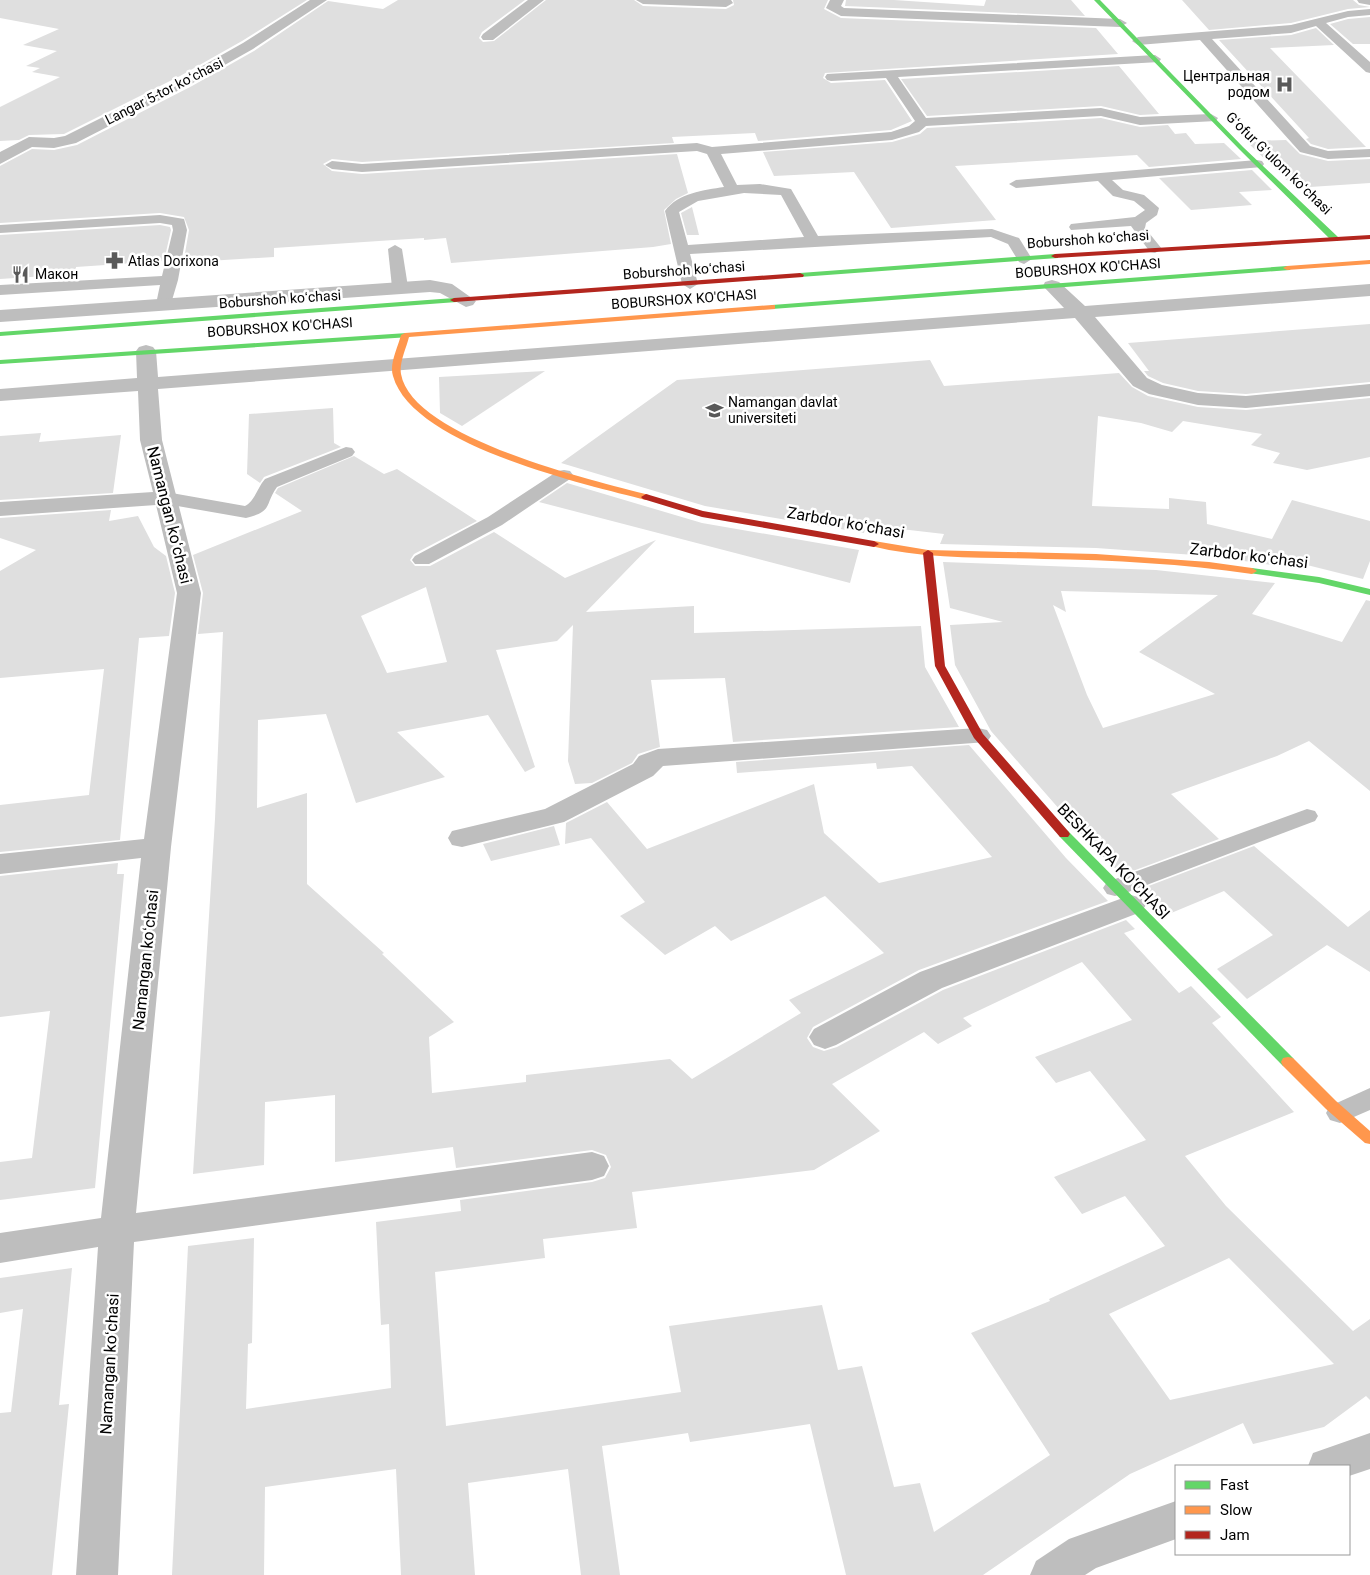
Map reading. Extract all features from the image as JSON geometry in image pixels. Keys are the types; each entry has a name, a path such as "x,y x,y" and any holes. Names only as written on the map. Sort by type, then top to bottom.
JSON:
{"main road":[{"name":"Gʻofur Gʻulom koʻchasi","path":"1097,0 1257,164 1335,239 1364,262"},
{"name":"Boburshoh koʻchasi","path":"0,334 466,301 1024,258 1370,237"},
{"name":"BOBURSHOX KO'CHASI","path":"0,362 405,335 1364,262"},
{"name":"Zarbdor koʻchasi","path":"405,335 397,375 407,398 426,415 459,436 508,457 564,475 702,514 928,553 1096,557 1209,565 1319,580 1370,592"},
{"name":"BESHKAPA KO'CHASI","path":"928,553 940,666 978,736 1077,850 1340,1113 1370,1139"}],"street":[{"name":"Langar 5-tor koʻchasi","path":"10,138 29,142 54,143 70,140 194,77 248,46 320,0"},
{"path":"488,37 537,0"},
{"path":"643,0 726,3"},
{"path":"838,0 833,8 841,12 1120,24"},
{"path":"1364,0 1370,1"},
{"path":"0,159 29,142"},
{"path":"1052,286 1081,313 1140,382 1156,390 1198,399 1246,402 1370,390"},
{"path":"0,316 400,287 445,288 466,301"},
{"path":"0,395 1370,290"},
{"path":"668,315 680,344"},
{"path":"272,343 272,374"},
{"name":"Namangan koʻchasi","path":"96,1575 117,1230 157,847 189,593 151,440 146,351"},
{"path":"0,510 166,498"},
{"path":"462,838 554,816 644,770 649,762 658,758 978,736"},
{"path":"0,864 157,847"},
{"path":"825,1037 931,980 1123,896"},
{"path":"0,1248 117,1230 592,1166"},
{"path":"1330,1465 1370,1452"},
{"path":"1051,1575 1083,1553 1175,1520"}],"lane":[{"path":"1138,41 1291,29 1348,14 1370,12"},
{"path":"1318,22 1370,69"},
{"path":"1203,36 1305,149 1311,153 1330,156 1370,153"},
{"path":"831,77 1155,59"},
{"path":"890,74 922,122"},
{"path":"332,165 362,168 686,148 712,151 892,136 914,129 922,122 1101,112 1140,121 1212,118"},
{"path":"712,151 732,191"},
{"path":"1016,184 1257,164"},
{"path":"1076,227 1139,222 1152,212 1152,208 1139,198 1118,193 1101,177"},
{"path":"690,284 672,211 677,205 702,194 761,189 786,192 813,241"},
{"path":"0,229 160,219 179,222 180,230 164,304"},
{"path":"1139,222 1138,228 1155,249"},
{"path":"682,250 813,241 992,233 1014,241 1024,258"},
{"path":"395,249 400,287"},
{"path":"0,290 170,280"},
{"path":"166,498 246,512 254,510 261,505 266,488 272,483 346,452"},
{"path":"422,560 480,531 517,509 564,475"},
{"path":"1123,896 1307,816"},
{"path":"1340,1113 1370,1098"}],"building":[{"path":"0,0 307,0 242,41 180,76 64,134 29,135 19,140 0,141 0,107 60,77 32,72 40,68 26,66 57,51 23,45 59,29 0,18"},
{"path":"398,0 525,0 482,32 479,38 483,42 494,41 546,0 634,0 643,6 726,9 734,5 733,0 828,0 824,9 841,18 1096,28 1118,54 825,73 823,78 831,83 885,80 912,121 891,130 758,141 755,133 672,137 674,143 362,162 332,159 323,164 332,171 362,174 677,154 688,193 676,199 664,210 671,244 653,247 451,263 446,238 424,240 424,238 274,248 274,257 192,262 192,259 184,259 189,230 184,217 160,213 0,223 0,166 32,149 54,150 77,145 192,86 254,51 328,1 383,9"},
{"path":"846,0 894,0 984,6 986,0 1071,0 1085,16 845,6"},
{"path":"1182,0 1353,0 1359,5 1370,7 1348,9 1291,23 1209,30"},
{"path":"1370,17 1370,44 1353,44 1330,24 1348,19"},
{"path":"1316,28 1334,45 1270,48 1366,147 1328,149 1311,144 1306,139 1309,138 1219,40 1291,35"},
{"path":"1119,66 1159,114 1140,115 1101,106 927,116 901,79"},
{"path":"1101,118 1140,127 1168,125 1175,134 1186,133 1195,144 1224,143 1241,159 1149,167 1137,155 955,166 996,220 891,228 854,172 774,176 763,152 892,142 920,134 927,128"},
{"path":"1286,140 1300,154 1328,161 1370,159 1370,183 1295,188 1246,141"},
{"path":"1252,170 1272,190 1239,192 1252,205 1191,210 1159,178"},
{"path":"692,207 699,235 687,235 681,213"},
{"path":"160,225 170,227 171,230 164,261 76,267 76,274 0,279 0,235"},
{"path":"1370,324 1370,382 1246,394 1198,391 1163,383 1148,376 1144,371 1149,371 1128,343"},
{"path":"930,360 944,386 1119,373 1132,387 1148,396 1198,407 1246,410 1370,398 1370,457 1307,470 1273,463 1280,453 1251,445 1262,434 1183,421 1172,432 1141,423 1098,416 1092,506 1169,509 1169,498 1206,502 1207,524 1272,539 1292,500 1370,521 1370,561 1363,579 1291,561 1287,567 1209,556 1096,548 940,544 944,534 866,525 864,533 705,506 561,463 677,380"},
{"path":"545,371 462,426 440,413 439,377"},
{"path":"333,408 334,443 341,447 264,477 260,483 247,474 249,414"},
{"path":"41,433 39,442 121,435 113,493 0,500 0,436"},
{"path":"354,456 384,474 397,469 477,521 414,554 410,560 415,566 430,566 494,532 565,578 656,540 586,612 694,606 694,633 921,626 925,667 959,727 733,742 725,678 651,680 660,747 638,754 632,763 592,783 575,784 568,761 573,625 557,641 496,650 535,767 525,772 488,715 397,732 445,777 356,803 326,714 258,720 257,808 307,793 307,884 384,953 382,954 454,1022 429,1037 432,1093 526,1082 526,1075 670,1059 692,1079 801,1013 789,1000 884,953 825,896 731,941 715,926 665,955 620,916 645,902 591,838 565,844 566,823 607,802 647,849 814,784 824,833 879,883 992,857 912,766 877,769 876,763 737,773 736,762 969,745 1066,858 1108,901 919,970 813,1027 807,1038 813,1047 824,1051 837,1047 943,990 1126,920 1135,929 1124,933 1179,993 1191,986 1221,1017 1212,1023 1294,1112 1185,1156 1226,1206 1353,1331 1370,1319 1370,1400 1366,1396 1324,1427 1253,1444 1243,1423 1130,1474 983,1575 846,1575 810,1424 690,1442 688,1433 602,1446 620,1575 581,1575 568,1469 468,1483 475,1575 401,1575 396,1469 265,1487 264,1575 172,1575 188,1246 254,1238 252,1343 248,1344 246,1409 391,1388 389,1324 381,1325 376,1222 461,1211 460,1200 592,1182 605,1178 611,1167 606,1155 592,1150 456,1168 453,1147 335,1162 335,1095 265,1102 264,1165 193,1174 215,819 223,632 198,634 203,593 193,555 302,511 275,493 278,488","holes":["426,587 447,662 387,673 361,616","1082,962 1132,1020 1035,1057 1056,1083 1090,1071 1146,1140 1054,1177 1082,1214 1125,1196 1165,1246 1049,1299 1050,1301 971,1333 1050,1455 934,1532 920,1483 894,1487 862,1366 838,1370 822,1305 669,1326 681,1392 446,1426 435,1272 545,1258 543,1239 637,1228 632,1192 814,1170 880,1131 832,1084 924,1032 938,1044 972,1026 963,1018","1229,1258 1334,1364 1170,1400 1109,1314"]},
{"path":"567,483 702,523 859,550 850,583 539,502"},
{"path":"111,510 109,521 138,516 154,547 166,556 175,593 169,636 139,638 120,840 0,852 0,805 89,795 104,669 0,678 0,571 36,550 0,538 0,518"},
{"path":"943,562 1156,570 1275,583 1252,614 1342,642 1366,600 1370,601 1370,791 1309,741 1277,756 1171,794 1219,839 1122,875 1088,842 991,731 955,665 950,625 1003,622 950,608","holes":["1061,591 1218,595 1139,652 1215,694 1103,728 1087,695 1053,605 1066,612"]},
{"path":"554,826 560,845 491,861 483,844"},
{"path":"1254,846 1348,927 1370,910 1370,972 1327,945 1247,999 1217,969 1273,935 1224,891 1164,916 1138,890"},
{"path":"118,863 117,874 124,874 95,1188 0,1200 0,1162 32,1158 50,1011 0,1017 0,876"},
{"path":"72,1268 59,1405 69,1404 52,1575 0,1575 0,1413 11,1412 23,1309 0,1313 0,1278"}],"traffic: fast":[{"path":"1097,0 1241,148 1335,239"},
{"path":"800,275 1055,256"},
{"path":"772,307 1287,268"},
{"path":"0,334 454,300"},
{"path":"0,362 407,335"},
{"path":"1252,571 1319,580 1370,592"},
{"path":"1064,834 1288,1062"}],"traffic: slow":[{"path":"1287,268 1370,262"},
{"path":"407,335 772,307"},
{"path":"405,335 398,361 397,376 409,399 434,421 467,439 505,455 585,481 646,497"},
{"path":"874,544 928,553 1096,557 1209,565 1252,571"},
{"path":"1288,1062 1331,1105 1370,1139"}],"traffic: jam":[{"path":"1055,256 1370,237"},
{"path":"454,300 800,275"},
{"path":"646,497 702,514 874,544"},
{"path":"928,553 940,666 978,736 1064,834"}],"place":[{"name":"Центральная родом","path":"1284,84"},
{"name":"Atlas Dorixona","path":"114,261"},
{"name":"Макон","path":"21,274"},
{"name":"Namangan davlat universiteti","path":"714,410"}]}
